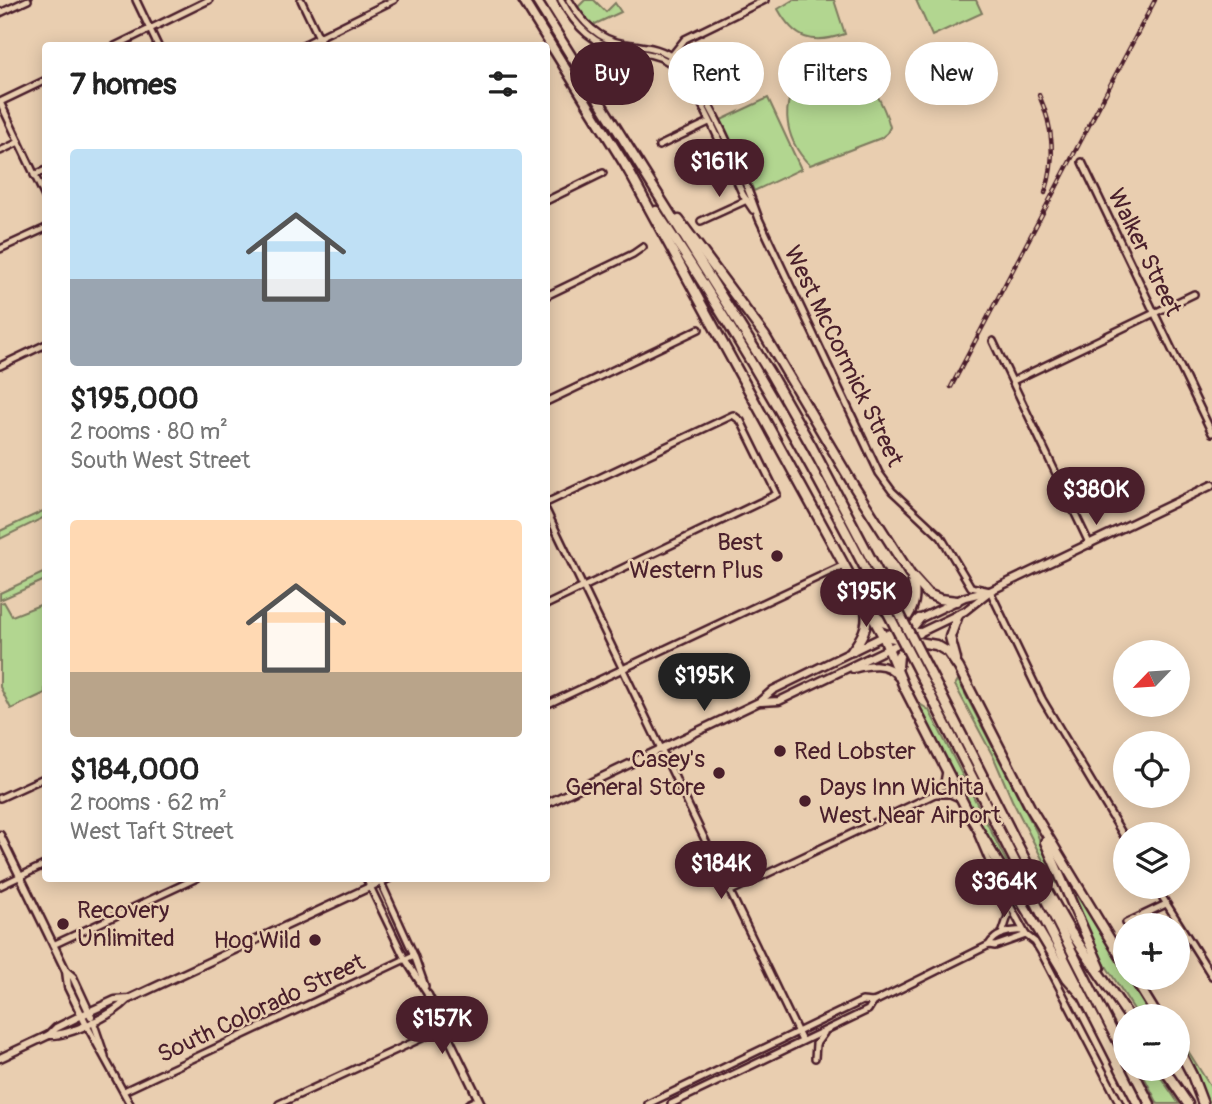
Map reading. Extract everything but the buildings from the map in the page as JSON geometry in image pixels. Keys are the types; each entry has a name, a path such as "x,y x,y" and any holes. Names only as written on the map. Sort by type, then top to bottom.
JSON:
{"highway":[{"path":"523,0 549,42"},
{"path":"536,0 771,375 812,447 1113,1032"},
{"path":"550,44 776,404 829,498 1138,1104"},
{"path":"626,166 891,647 904,687 961,800 1067,978 1082,995"},
{"path":"663,202 682,223 753,318 910,574 928,594 957,601"},
{"path":"900,677 897,662 915,592 910,574"},
{"path":"852,651 863,636 867,616 855,585"},
{"path":"864,602 883,623 904,634"},
{"path":"883,623 901,623 912,610"},
{"path":"958,615 950,637 959,668"},
{"path":"891,647 919,619"},
{"path":"883,636 904,634 921,637 948,652 959,668 1030,807 1089,946 1120,1003"},
{"path":"899,655 921,637"},
{"path":"975,760 1057,908 1120,1003"},
{"path":"1030,807 1113,944"},
{"path":"1190,1071 1203,1104"},
{"path":"1138,1081 1150,1104"},
{"path":"1172,1081 1188,1104"}],"main road":[{"path":"919,619 957,601 990,591 1212,485"},
{"path":"921,637 958,615 990,591"},
{"path":"550,802 759,702 773,690 883,636"},
{"path":"759,702 779,701 891,647"},
{"path":"838,673 868,665 880,666 893,671 904,687"},
{"path":"0,835 65,971 68,987 82,1016 89,1022"},
{"path":"0,1058 89,1012 115,1000 128,999 370,888 378,882"},
{"path":"65,971 73,977 89,1012 89,1022"},
{"path":"428,995 480,1102"},
{"path":"49,1035 60,1035 117,1010 128,999"}],"street":[{"path":"0,13 27,0"},
{"path":"136,0 156,42"},
{"path":"123,42 209,0"},
{"path":"301,0 321,42"},
{"path":"309,42 394,0"},
{"path":"561,0 579,28 596,41 612,48 668,58"},
{"path":"569,0 581,18 598,34 617,43 644,46 668,57"},
{"path":"683,42 765,0"},
{"path":"42,81 0,102 42,191"},
{"name":"West McCormick Street","path":"700,105 759,219"},
{"name":"West McCormick Street","path":"708,105 879,473 892,491 941,537 971,587 990,591"},
{"path":"659,146 709,122"},
{"path":"0,150 19,142"},
{"name":"Walker Street","path":"1082,162 1212,433"},
{"path":"34,175 42,172"},
{"path":"550,199 603,173"},
{"path":"701,221 747,200"},
{"path":"0,249 42,230"},
{"path":"550,294 643,247"},
{"path":"1013,381 1194,294"},
{"path":"550,400 699,329"},
{"path":"993,341 1090,545"},
{"path":"0,366 42,346"},
{"path":"550,501 733,415 737,416 777,494 550,603"},
{"path":"550,518 803,1041"},
{"path":"550,703 844,565"},
{"path":"990,591 1042,699 1115,822"},
{"path":"731,891 935,794 944,783 946,770"},
{"path":"0,799 42,779"},
{"path":"935,794 950,794 961,800"},
{"path":"969,814 1000,887 1026,935"},
{"path":"0,886 42,866"},
{"path":"53,945 188,882"},
{"path":"368,882 405,960 428,995"},
{"path":"381,882 428,995"},
{"path":"1000,887 1008,916 1002,934"},
{"path":"1164,899 1212,976"},
{"path":"1148,913 1167,904"},
{"path":"388,924 397,919"},
{"path":"989,945 992,939 1017,931 1022,931 1035,942 1120,1104"},
{"path":"648,1104 863,1002 873,1002 989,945 995,946 1026,935"},
{"name":"South Colorado Street","path":"124,1091 414,956"},
{"path":"671,1104 867,1010 873,1002"},
{"path":"89,1022 98,1049 130,1104"},
{"path":"279,1104 444,1028"},
{"path":"815,1058 816,1044 826,1030"},
{"path":"468,1104 480,1102"}],"green space":[{"path":"585,0 594,0 606,12 615,3 621,12 593,25 603,33 594,29 578,11 585,18 578,7"},
{"path":"793,0 834,0 845,34 814,39 798,33 791,28 778,9"},
{"path":"916,0 976,0 982,13 932,36"},
{"path":"768,98 801,169 754,191 721,120 753,105 764,105 764,100"},
{"path":"788,105 882,105 890,127 881,138 810,165 794,143 787,117"},
{"path":"42,511 42,518 0,539 0,531"},
{"path":"42,573 42,581 0,600 0,593"},
{"path":"4,602 12,616 42,604 42,694 11,709 0,687 0,603"},
{"path":"958,680 1036,831 1056,883 955,685"},
{"path":"915,701 929,710 1017,882 1014,884 979,826"},
{"path":"1065,874 1113,952 1113,977 1099,955 1063,875"},
{"path":"1122,990 1137,990 1146,1004 1131,1004"},
{"path":"1190,1054 1212,1089 1212,1104 1206,1104 1190,1066"},
{"path":"1146,1081 1163,1081 1179,1104 1158,1104"}],"railway":[{"path":"951,387 1155,0"},
{"path":"1039,95 1050,131 1052,156 1045,193"}],"place":[{"name":"Best Western Plus","path":"777,556"},
{"name":"Red Lobster","path":"780,751"},
{"name":"Casey's General Store","path":"719,773"},
{"name":"Days Inn Wichita West Near Airport","path":"805,801"},
{"name":"Recovery Unlimited","path":"63,924"},
{"name":"Hog Wild","path":"315,940"}]}
